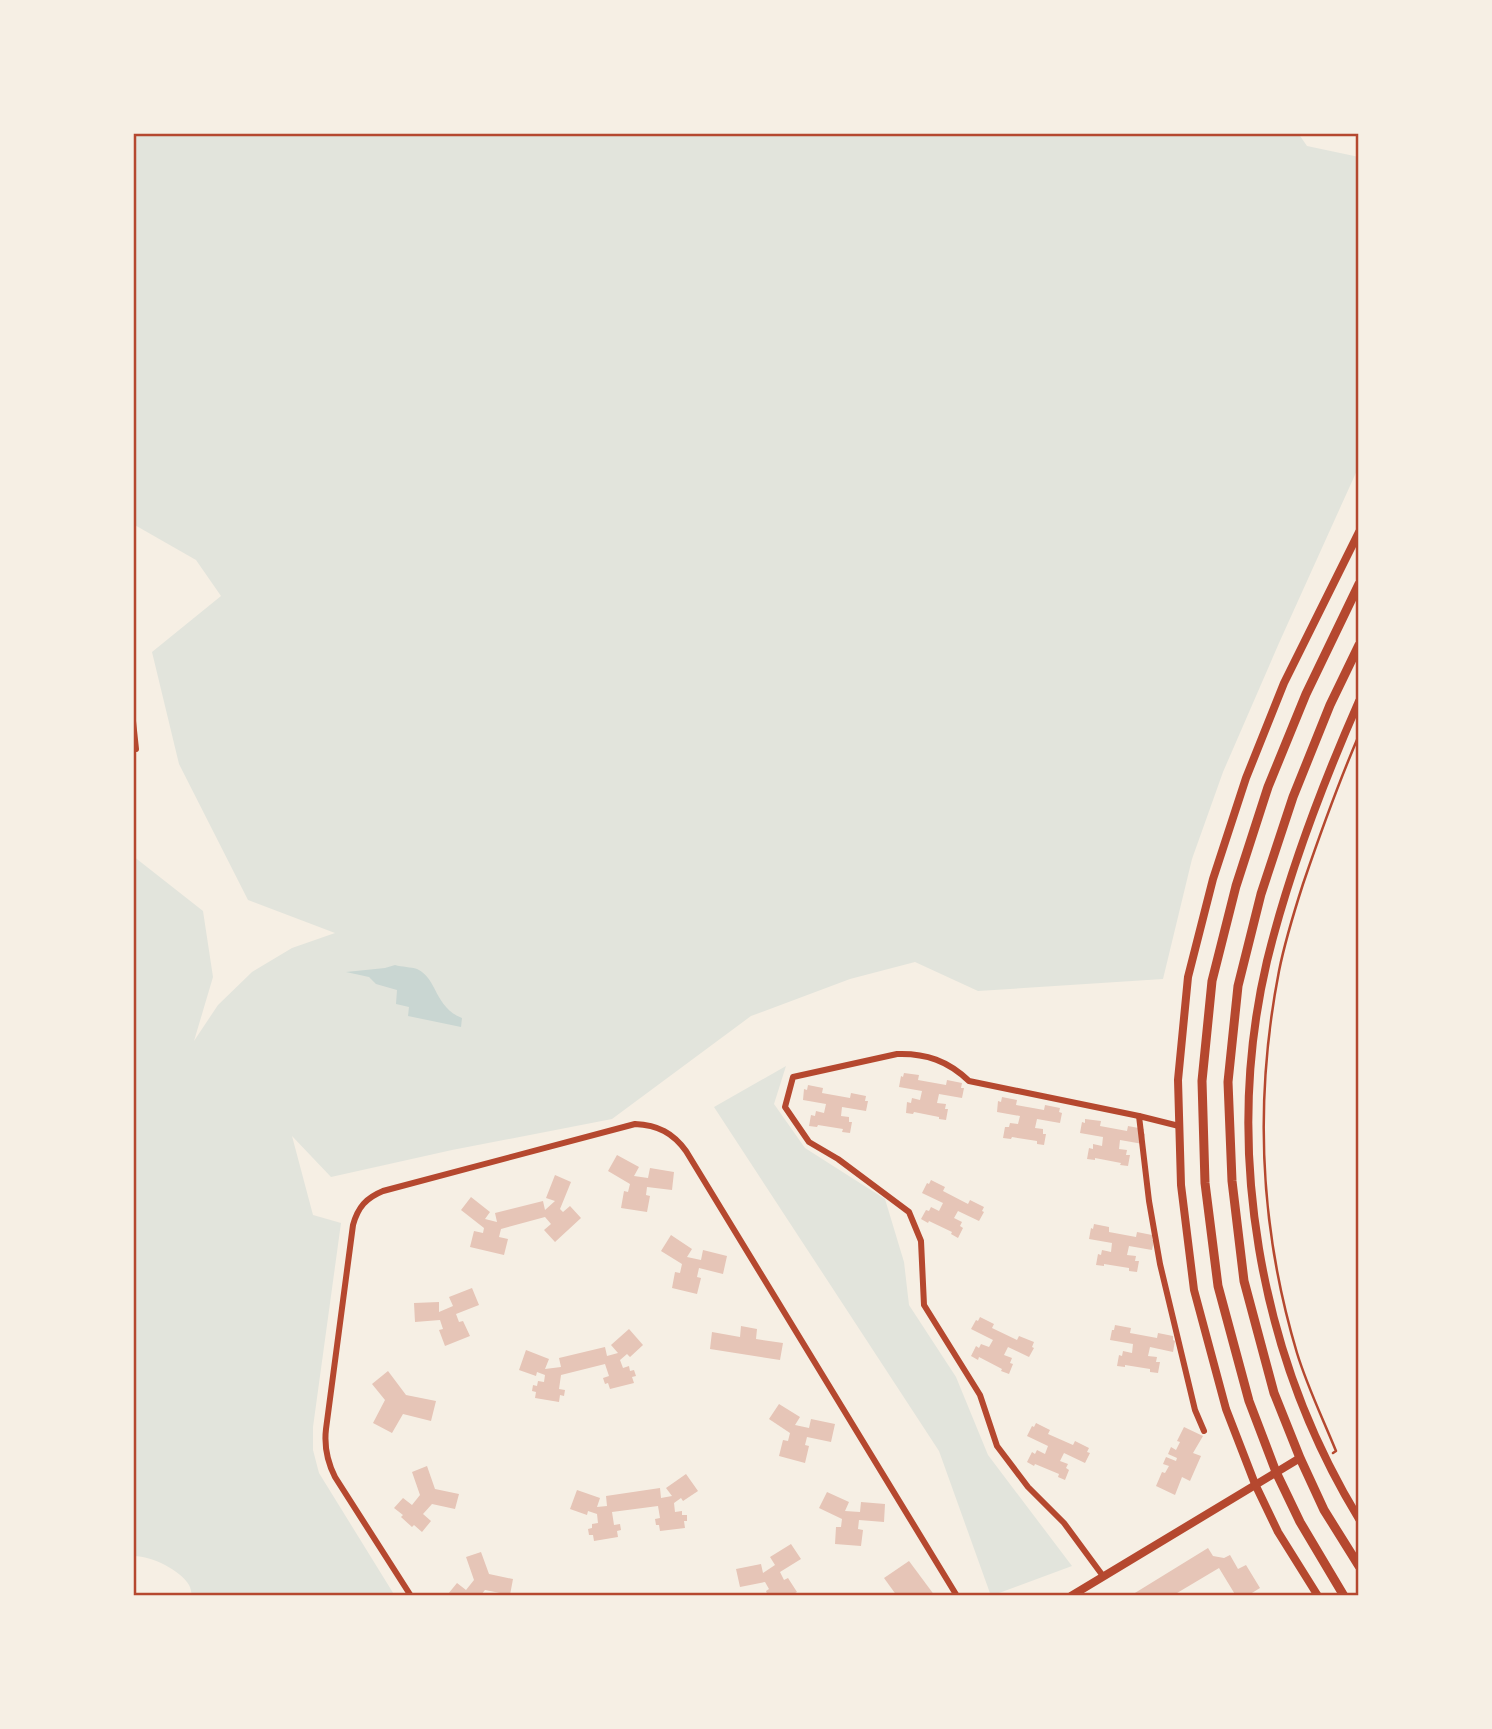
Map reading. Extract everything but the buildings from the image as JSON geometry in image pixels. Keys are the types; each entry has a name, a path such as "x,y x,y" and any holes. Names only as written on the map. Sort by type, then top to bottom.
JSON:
{"main road":[{"path":"1318,1596 1278,1532 1255,1484 1226,1409 1194,1290 1181,1185 1178,1080 1188,977 1213,879 1246,778 1284,683 1359,532"},
{"path":"1344,1596 1300,1521 1276,1472 1249,1401 1218,1286 1205,1183 1202,1081 1212,981 1240,874 1268,787 1306,694 1359,584"},
{"path":"1359,645 1330,705 1293,797 1261,894 1238,986 1228,1082 1232,1181 1244,1281 1274,1393 1324,1510 1359,1566"},
{"path":"1359,701 1299,852 1267,964 1255,1032 1248,1149 1264,1278 1281,1343 1302,1402 1331,1469 1359,1519"},
{"path":"1071,1596 1300,1458"}],"street":[{"path":"133,721 136,749"},
{"path":"1103,1576 1064,1523 1028,1487 997,1446 980,1395 924,1305 921,1241 909,1212 838,1159 809,1142 785,1107 793,1077 897,1054 910,1054 948,1064 969,1081 1179,1126"},
{"path":"1139,1116 1149,1202 1160,1264 1195,1410 1204,1431"},
{"path":"411,1596 335,1477 325,1449 356,1214 363,1203 383,1191 635,1124 659,1128 670,1133 679,1142 957,1596"}],"path":[{"path":"1336,1451 1298,1355 1272,1250 1264,1170 1263,1094 1269,1029 1279,968 1319,836 1359,735"}],"shaded area":[{"path":"133,133 1298,133 1307,146 1359,157 1359,466 1223,772 1192,859 1163,979 978,991 915,962 850,979 751,1016 612,1119 331,1177 292,1136 313,1215 341,1223 313,1427 313,1450 319,1473 395,1596 192,1596 185,1579 172,1569 147,1558 133,1556 133,856 203,911 213,977 194,1041 218,1005 252,972 292,948 335,933 248,900 179,764 152,652 221,596 196,560 133,524"},
{"path":"395,965 417,969 424,974 446,1007 462,1018 461,1027 408,1016 409,1007 396,1004 397,990 376,984 369,977 346,972"},
{"path":"786,1066 774,1104 805,1148 885,1199 904,1262 909,1305 956,1377 988,1455 1072,1566 991,1596 939,1451 714,1107"}]}
